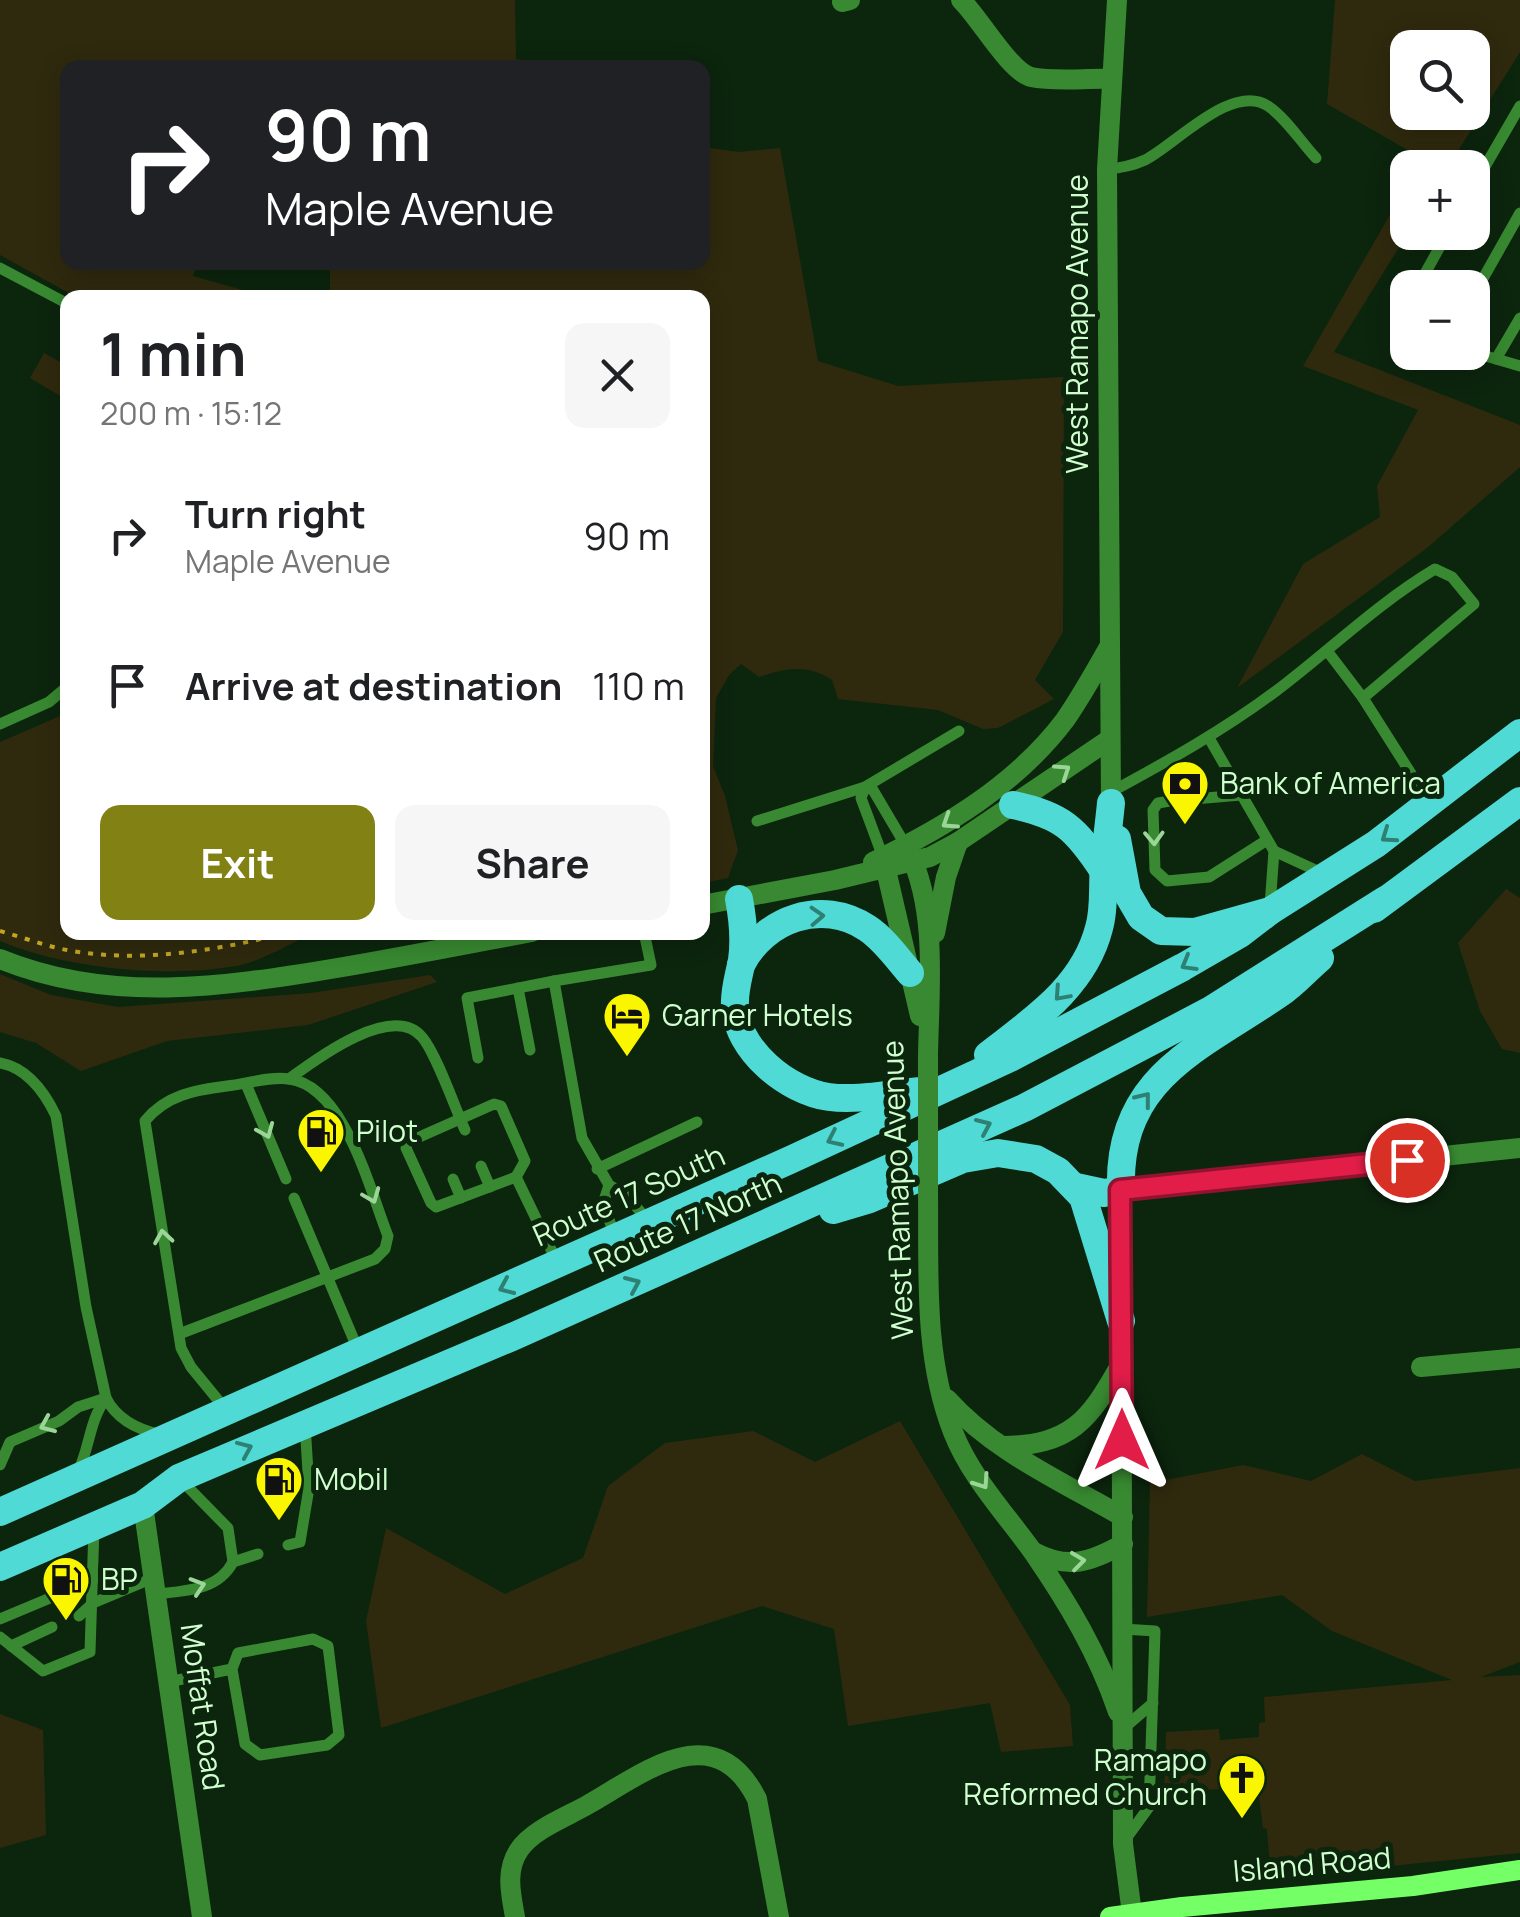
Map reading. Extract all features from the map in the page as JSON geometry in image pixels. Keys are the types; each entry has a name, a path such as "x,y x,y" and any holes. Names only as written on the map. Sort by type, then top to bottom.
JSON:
{"highway":[{"path":"1111,798 1127,893 1133,907 1151,926 1184,934 1270,911 1432,804 1520,733"},
{"path":"739,899 744,930 735,993 739,1028 761,1060 808,1091 833,1098 944,1088 1048,1008 1075,978 1099,929 1111,798"},
{"path":"1076,1187 1104,1192 1120,1190 1122,1144 1131,1117 1150,1090 1204,1042 1282,992 1384,900 1518,804"},
{"path":"1013,806 1045,812 1065,823 1104,870"},
{"name":"Route 17 North","path":"0,1566 143,1505 179,1478 512,1338 1024,1108 1148,1045 1384,900"},
{"name":"Route 17 South","path":"0,1512 944,1088 1128,999 1240,934 1270,911"},
{"path":"741,966 752,946 770,930 791,919 825,914 847,918 868,928 919,981"},
{"path":"736,1238 870,1198 952,1163 986,1154 1036,1159 1058,1170 1076,1187 1094,1224 1121,1321"}],"main road":[{"name":"Island Road","path":"1110,1917 1414,1886 1520,1870"}],"street":[{"path":"961,0 978,17 1010,64 1029,76 1112,78"},
{"name":"West Ramapo Avenue","path":"1111,798 1107,168 1117,0"},
{"path":"710,904 835,880 909,854 1021,765 1063,723 1110,648"},
{"path":"909,854 930,856 958,842 1110,738"},
{"path":"919,981 958,842"},
{"path":"909,854 923,896 919,981"},
{"path":"884,862 919,981"},
{"path":"0,959 35,974 80,983 178,989 228,986 489,940"},
{"name":"West Ramapo Avenue","path":"919,981 928,1056 932,1342 952,1430 1090,1643 1124,1728"},
{"path":"1132,1916 1122,1844 1120,1190 1520,1148"},
{"path":"1421,1367 1520,1358"},
{"path":"1001,1446 1037,1444 1071,1431 1097,1404 1122,1362"},
{"path":"943,1394 969,1424 1123,1518"},
{"name":"Moffat Road","path":"143,1505 202,1917"},
{"path":"1032,1551 1048,1560 1077,1564 1123,1544"},
{"path":"515,1917 509,1882 511,1866 530,1838 660,1764 688,1755 720,1760 748,1783 757,1800 779,1917"}],"lane":[{"path":"1107,168 1124,168 1147,159 1226,106 1252,100 1268,106 1316,158"},
{"path":"1490,158 1520,106"},
{"path":"1488,270 1520,213"},
{"path":"0,268 60,300"},
{"path":"1496,359 1520,318"},
{"path":"1490,357 1520,366"},
{"path":"1111,798 1208,738 1328,652 1407,586 1435,569 1452,577 1474,604 1363,698"},
{"path":"1328,652 1432,804"},
{"path":"0,724 49,702 60,693"},
{"path":"757,821 865,787 959,731"},
{"path":"1208,738 1271,845 1327,875"},
{"path":"865,787 872,790 909,854"},
{"path":"865,787 862,798 884,862"},
{"path":"1194,799 1241,795"},
{"path":"1170,800 1158,803 1154,810 1155,870 1167,881 1209,877 1271,845"},
{"path":"1270,911 1271,845"},
{"path":"478,1058 467,998 651,965 646,940"},
{"path":"554,982 582,1138 609,1186 627,1196 650,1222"},
{"path":"518,988 530,1050"},
{"path":"290,1079 326,1052 373,1028 402,1026 421,1035 462,1124"},
{"path":"0,1063 10,1065 32,1081 46,1095 56,1116 86,1307 111,1409 144,1431 171,1437"},
{"path":"179,1334 376,1259 385,1249 388,1236 339,1114 320,1092 290,1079 193,1090 158,1106 145,1121 181,1348 228,1411"},
{"path":"246,1084 286,1178"},
{"path":"494,1104 501,1106 525,1161 516,1177 436,1207 406,1148 408,1142 434,1137 462,1124 494,1104"},
{"path":"597,1169 697,1122"},
{"path":"481,1166 490,1187"},
{"path":"516,1177 558,1264"},
{"path":"452,1179 462,1198"},
{"path":"609,1186 604,1204 616,1238"},
{"path":"294,1198 359,1352"},
{"path":"0,1465 10,1442 106,1398"},
{"path":"75,1479 86,1457 93,1416 106,1398"},
{"path":"288,1545 300,1542 309,1488 305,1424"},
{"path":"79,1616 93,1603 154,1586 202,1588 227,1574 232,1562 228,1528 179,1478"},
{"path":"5,1642 42,1671 90,1652 94,1526"},
{"path":"232,1562 258,1554"},
{"path":"0,1619 93,1580"},
{"path":"5,1642 52,1628"},
{"path":"1122,1844 1149,1808 1156,1631 1123,1629"},
{"path":"313,1639 328,1646 339,1734 327,1745 260,1755 245,1744 232,1669 238,1652 313,1639"},
{"path":"168,1682 232,1669"},
{"path":"1124,1728 1153,1704"}],"path":[{"path":"0,930 67,950 138,956 185,954 252,940"}],"shaded area":[{"path":"0,0 515,0 516,59 522,60 60,60 60,270 195,270 193,276 243,290 63,290 0,255"},
{"path":"1335,0 1520,0 1520,52 1490,100 1490,30 1390,30 1390,130 1471,130 1459,150 1408,150 1327,104"},
{"path":"710,148 739,152 780,148 818,361 898,386 1064,377 1063,632 1035,680 1054,699 998,728 983,729 938,710 838,699 832,680 814,672 788,670 759,677 741,664 729,675 716,698 713,766 738,850 728,878 710,882 710,290 330,290 330,270 710,270"},
{"path":"1390,215 1390,250 1397,250 1334,352 1520,425 1520,467 1427,548 1237,688 1303,564 1380,517 1377,486 1418,410 1303,366"},
{"path":"44,353 60,362 60,396 30,378"},
{"path":"60,716 60,940 299,940 246,964 178,971 85,964 0,941 0,742"},
{"path":"1506,889 1520,898 1520,1053 1502,1049 1480,1011 1458,943"},
{"path":"0,974 51,995 118,1007 311,993 430,975 437,982 308,1025 167,1041 81,1071 36,1043 0,1032"},
{"path":"900,1421 1070,1705 1073,1746 1001,1752 990,1703 848,1726 834,1629 762,1606 381,1728 366,1621 386,1528 505,1594 583,1558 608,1486 665,1443 753,1431 815,1462"},
{"path":"1362,1454 1415,1481 1520,1468 1520,1662 1481,1677 1520,1675 1520,1853 1271,1878 1267,1829 1263,1828 1257,1781 1164,1795 1166,1732 1219,1729 1220,1740 1259,1737 1259,1723 1265,1722 1264,1697 1452,1680 1332,1631 1282,1595 1147,1617 1150,1483 1243,1465 1311,1481"},
{"path":"0,1714 43,1730 46,1835 0,1848"}],"place":[{"name":"Bank of America","path":"1185,826"},
{"name":"Garner Hotels","path":"627,1058"},
{"name":"Pilot","path":"321,1174"},
{"name":"Mobil","path":"279,1522"},
{"name":"BP","path":"66,1622"},
{"name":"Ramapo Reformed Church","path":"1242,1820"}],"route":[{"path":"1122,1440 1120,1190 1407,1160"}]}
